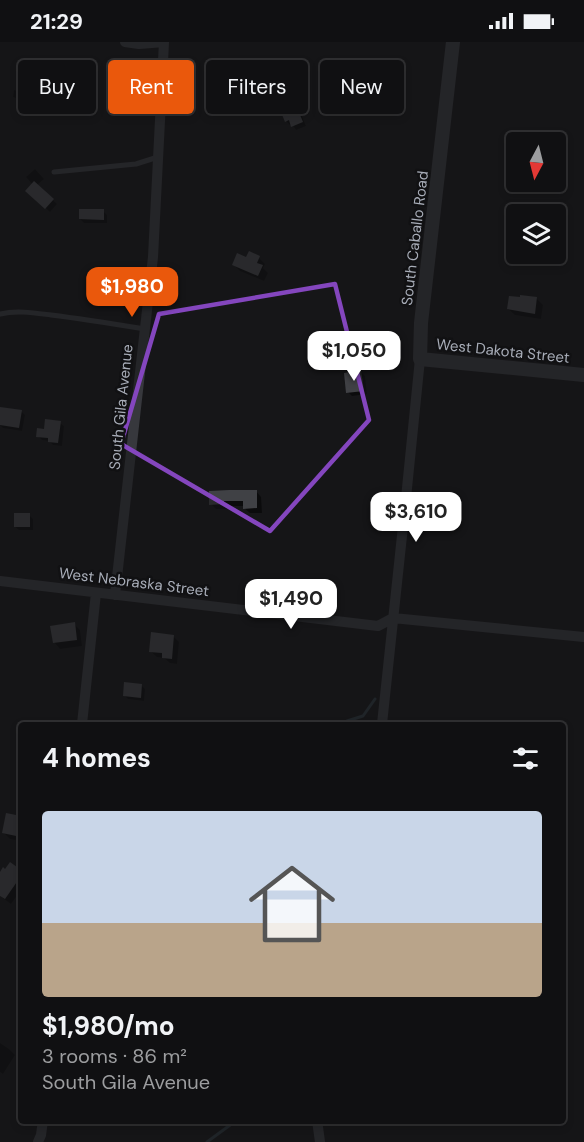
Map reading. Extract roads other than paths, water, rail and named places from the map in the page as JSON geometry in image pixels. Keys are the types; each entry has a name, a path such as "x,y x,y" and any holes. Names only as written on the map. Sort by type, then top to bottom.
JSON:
{"street":[{"path":"125,42 139,44 164,42"},
{"name":"South Gila Avenue","path":"115,596 153,257 164,42"},
{"name":"South Caballo Road","path":"382,722 453,42"},
{"name":"West Dakota Street","path":"420,359 584,375"},
{"name":"West Nebraska Street","path":"0,581 378,626 393,618 584,637"},
{"path":"82,722 96,593"},
{"path":"38,1142 42,1124"},
{"path":"317,1124 320,1142"}],"lane":[{"path":"54,172 136,164 159,157"},
{"path":"0,314 31,313 145,329"}],"waterway":[{"path":"345,722 363,716 375,699"},
{"path":"207,1142 232,1124"}]}
